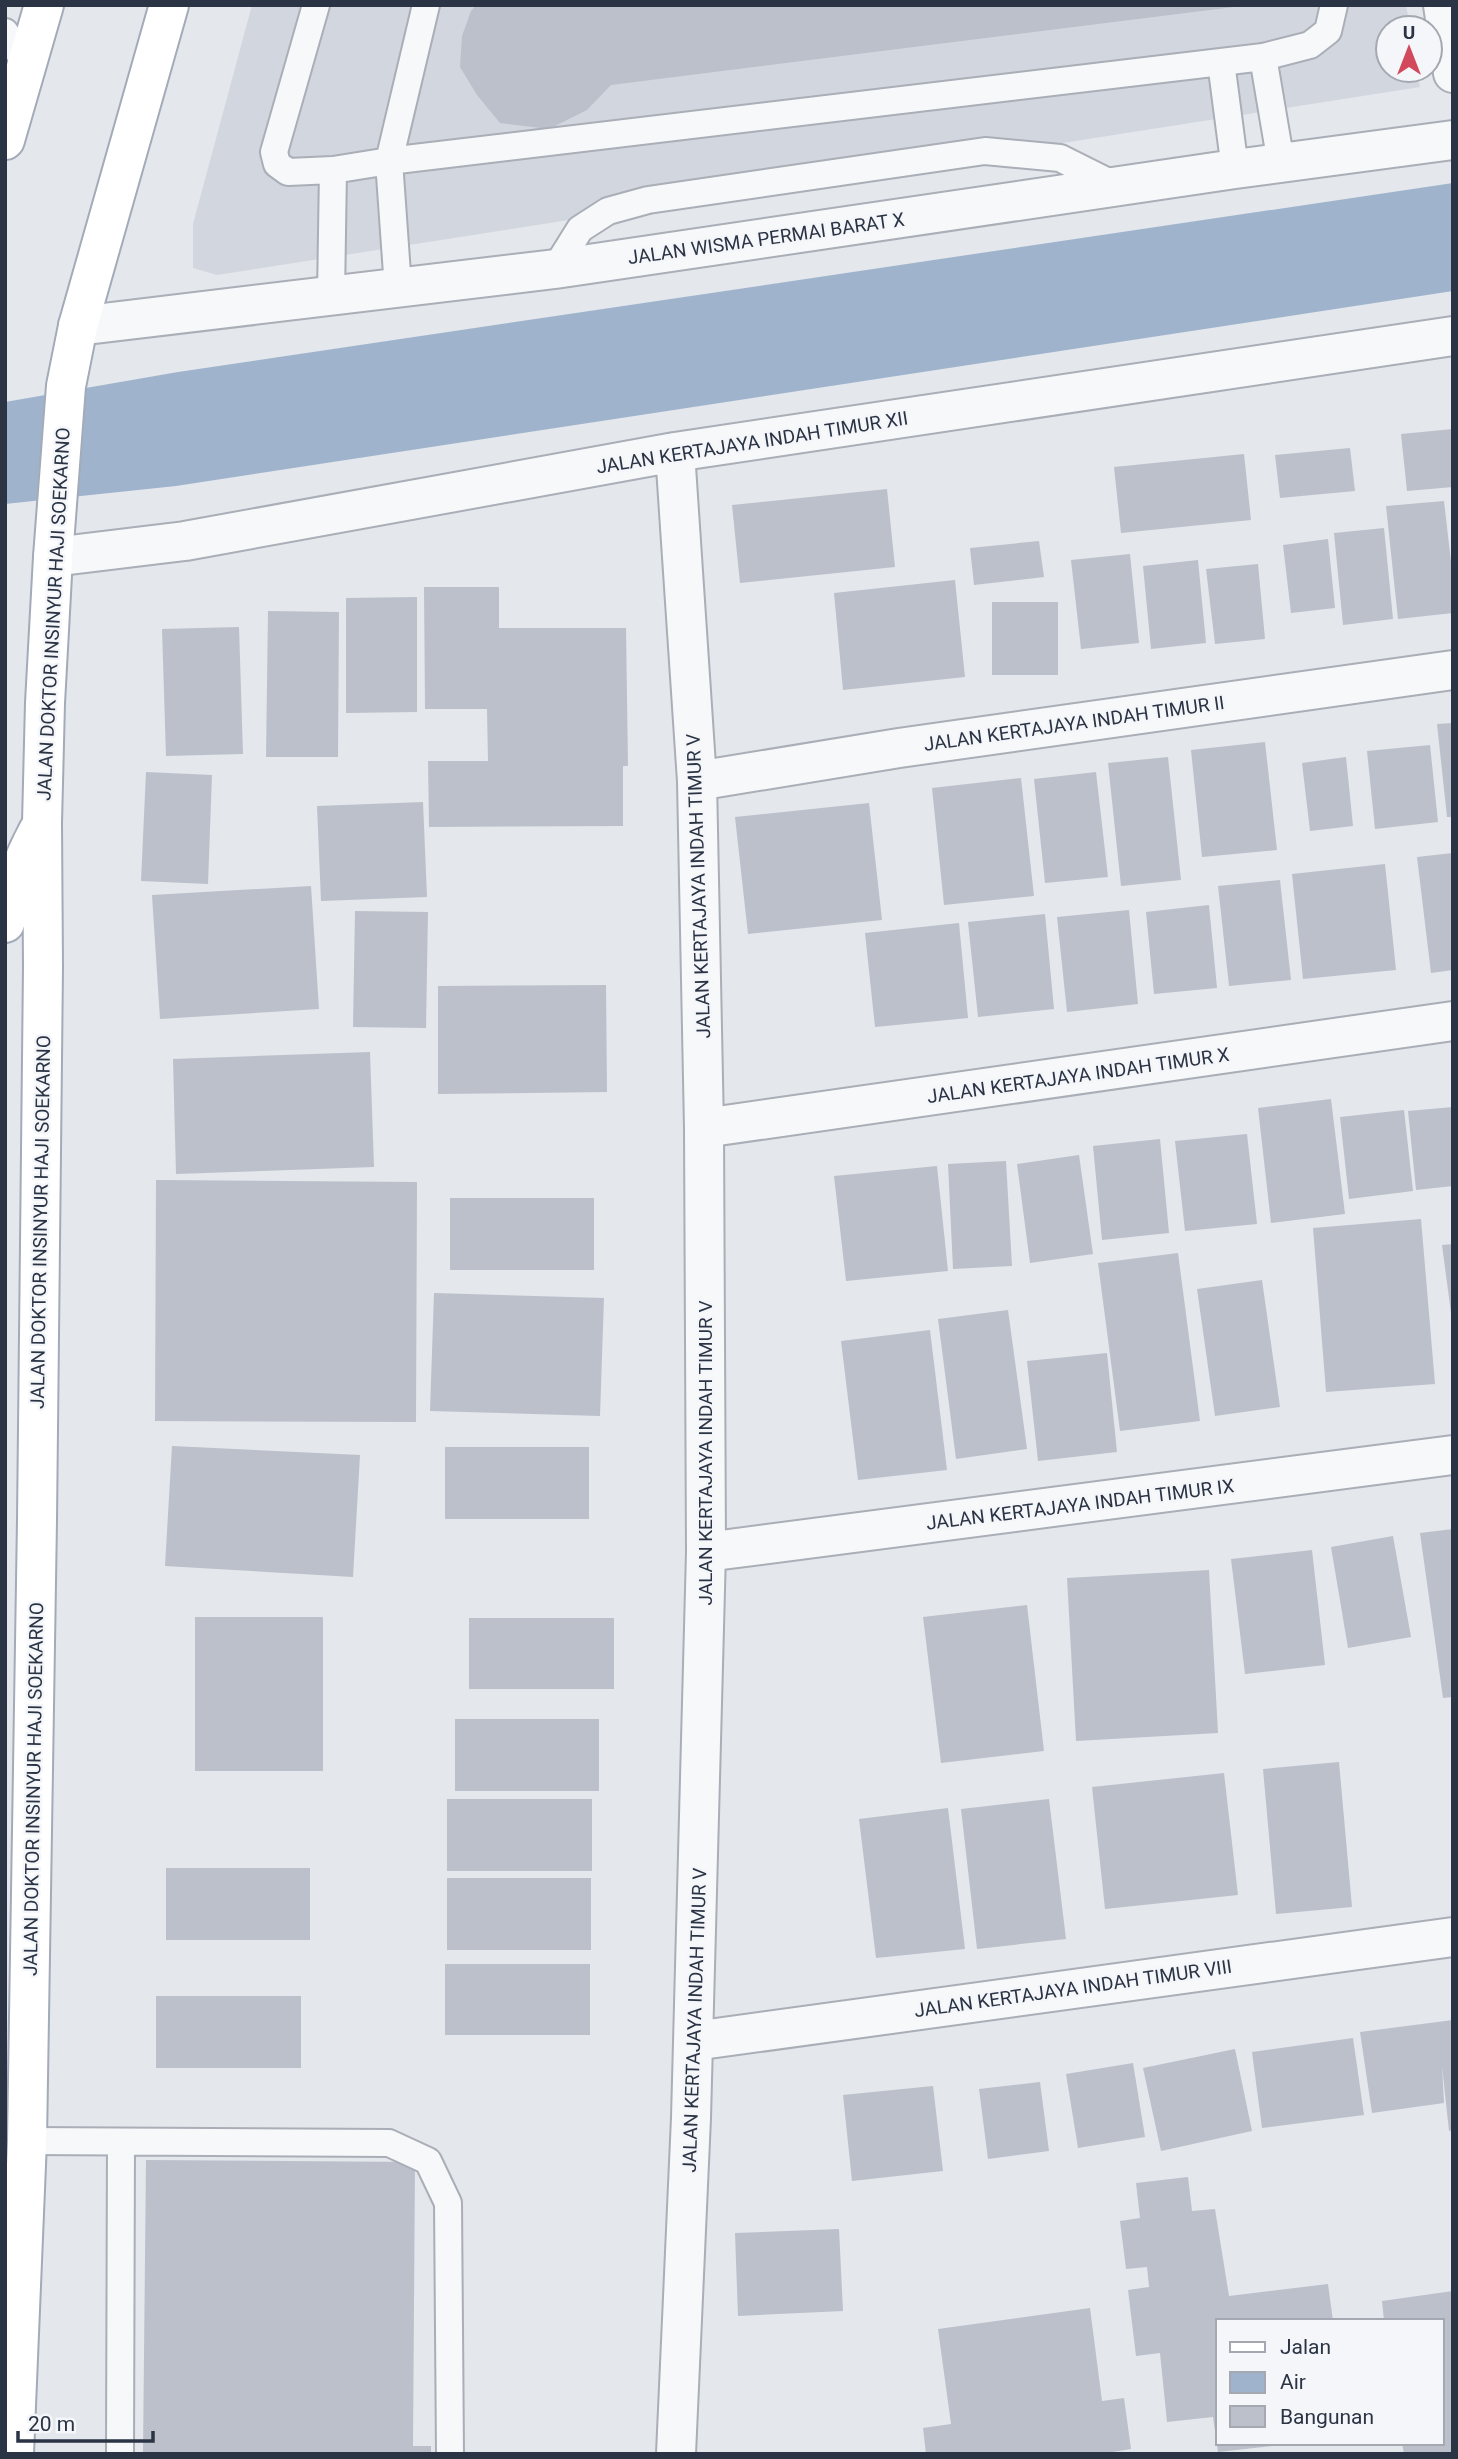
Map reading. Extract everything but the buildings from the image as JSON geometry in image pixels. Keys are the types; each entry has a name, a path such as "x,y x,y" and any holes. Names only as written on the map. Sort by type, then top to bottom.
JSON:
{"main road":[{"path":"5,140 44,5"},
{"name":"JALAN DOKTOR INSINYUR HAJI SOEKARNO","path":"14,2454 27,2141 22,1348 43,967 45,704 54,542 66,386 78,326 169,5"},
{"path":"5,923 10,895 22,862 43,823"}],"street":[{"path":"1443,5 1453,73"},
{"name":"JALAN WISMA PERMAI BARAT X","path":"78,326 555,269 1453,139"},
{"name":"JALAN KERTAJAYA INDAH TIMUR XII","path":"54,542 185,541 675,452 1453,336"},
{"name":"JALAN KERTAJAYA INDAH TIMUR V","path":"675,452 697,781 704,1128 706,1552 694,2041 676,2454"},
{"name":"JALAN KERTAJAYA INDAH TIMUR II","path":"697,781 900,748 1453,670"},
{"name":"JALAN KERTAJAYA INDAH TIMUR X","path":"704,1128 1453,1021"},
{"name":"JALAN KERTAJAYA INDAH TIMUR IX","path":"706,1552 1453,1455"},
{"name":"JALAN KERTAJAYA INDAH TIMUR VIII","path":"694,2041 1453,1937"}],"lane":[{"path":"316,5 274,152 277,164 288,172 333,170 1263,57 1310,45 1328,31 1334,5"},
{"path":"398,288 389,162 426,5"},
{"path":"5,32 27,65"},
{"path":"1263,57 1281,163"},
{"path":"1221,62 1235,169"},
{"path":"555,269 580,229 608,211 648,200 985,151 1060,158 1116,187"},
{"path":"331,296 333,170"},
{"path":"27,2141 389,2143 428,2161 448,2203 450,2454"},
{"path":"120,2454 121,2143"}],"shaded area":[{"path":"252,5 1406,5 1408,14 1374,14 1374,84 1419,84 1420,87 217,275 193,268 193,224"}],"water":[{"path":"1453,183 1453,291 176,486 5,504 5,402 178,372"}]}
